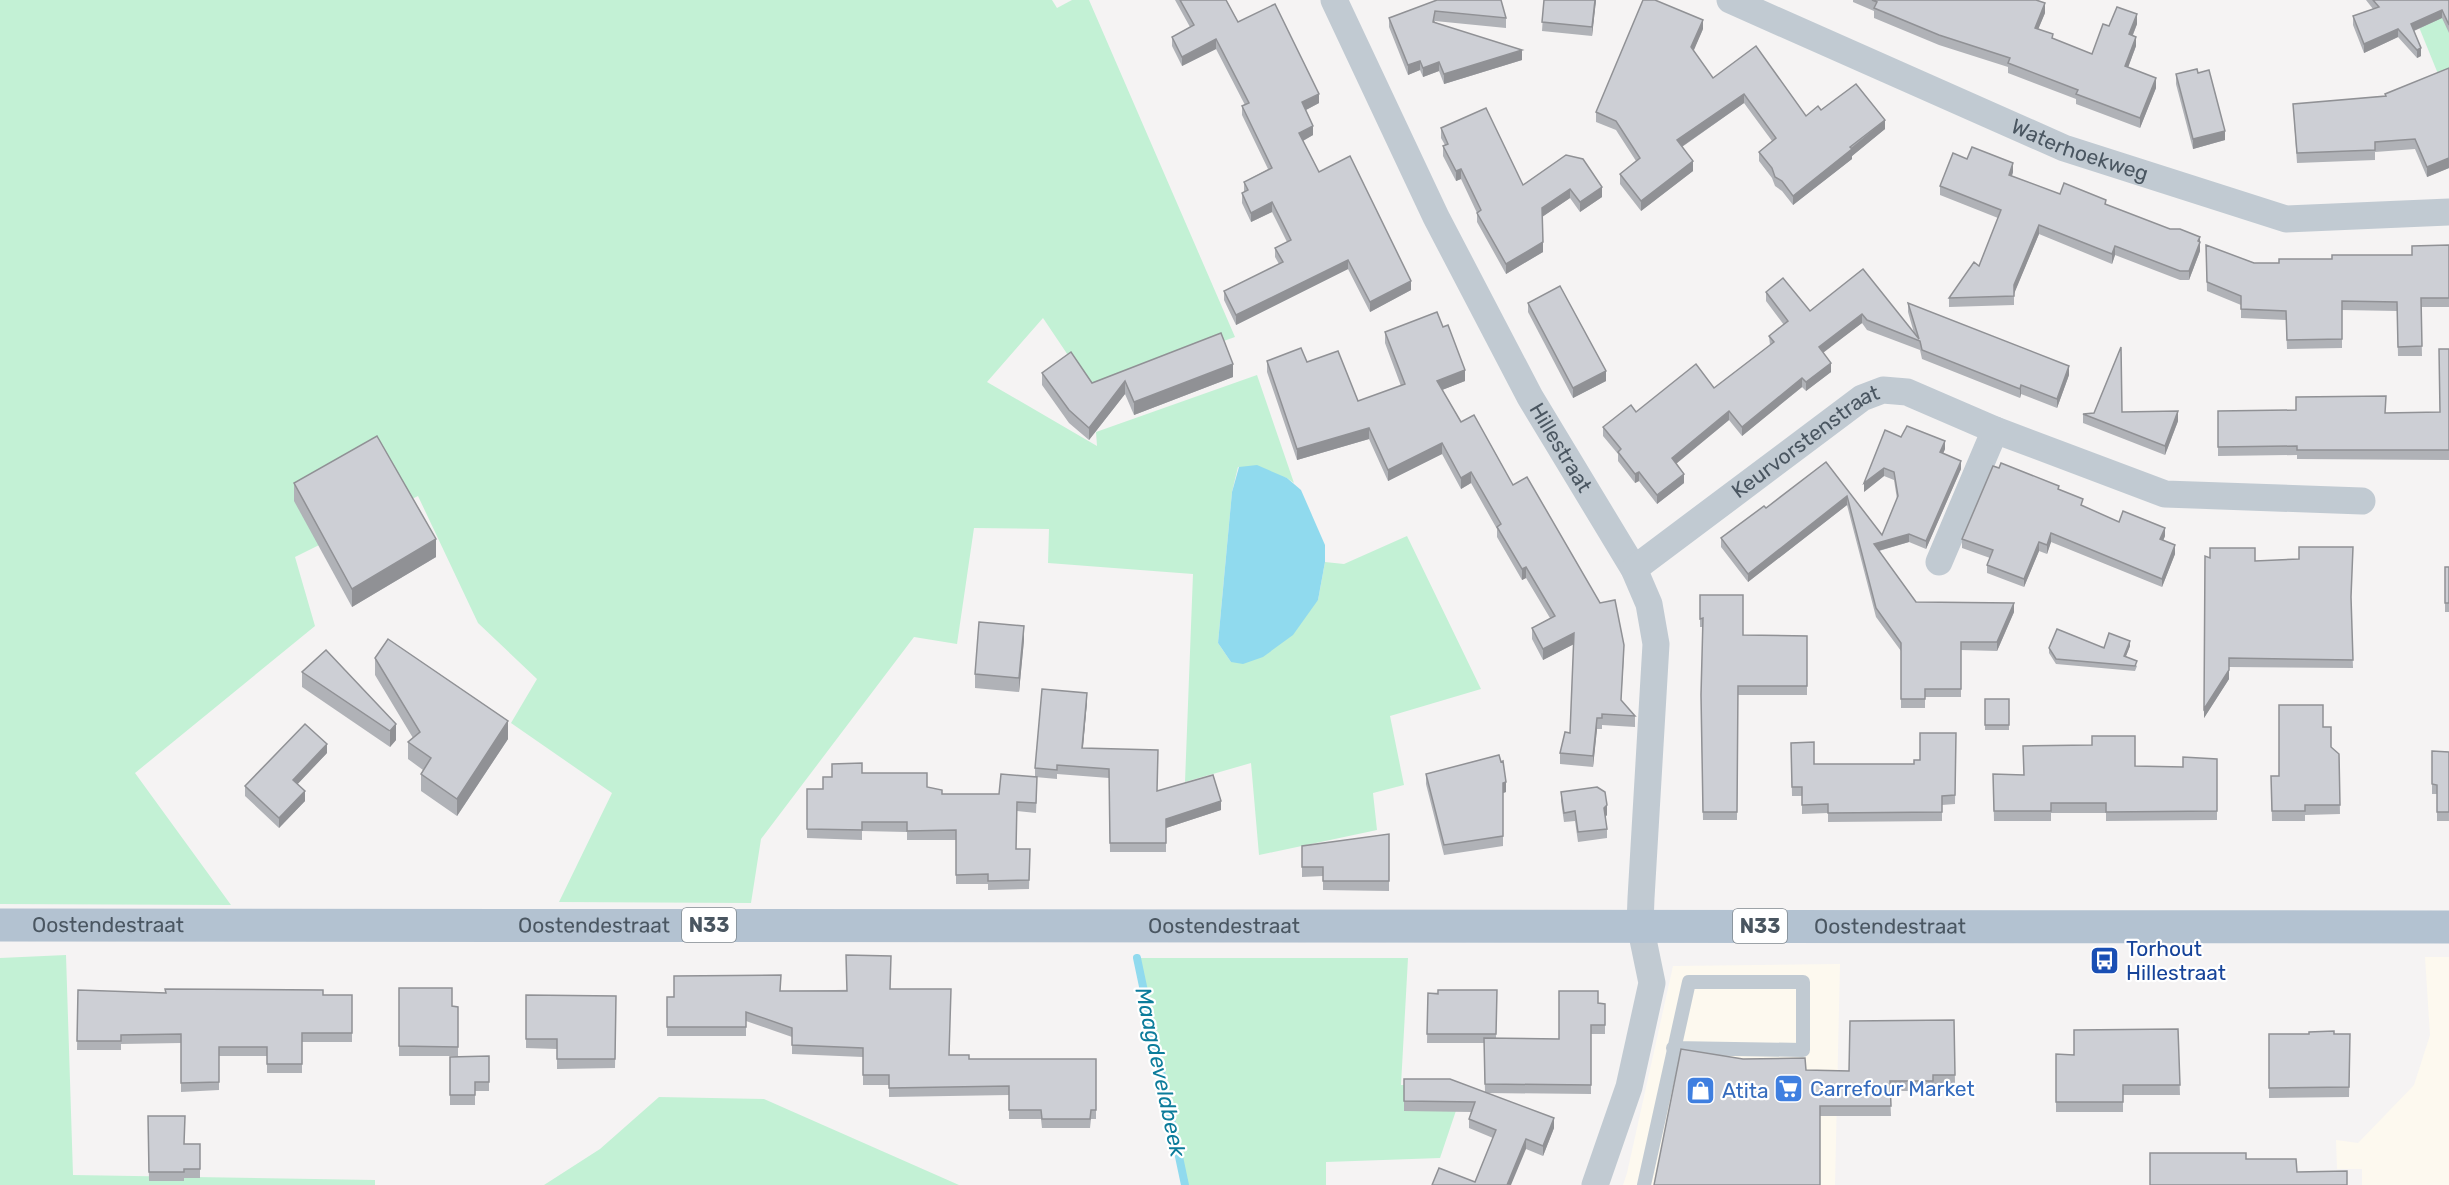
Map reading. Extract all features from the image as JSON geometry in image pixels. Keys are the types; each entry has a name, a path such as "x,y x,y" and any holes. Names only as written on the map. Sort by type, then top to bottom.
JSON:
{"main road":[{"name":"Oostendestraat","path":"0,926 2449,927"}],"street":[{"name":"Waterhoekweg","path":"1730,0 2064,148 2286,219 2449,212"},
{"name":"Hillestraat","path":"1340,1 1436,217 1525,386 1634,569 1649,604 1656,644 1640,925 1652,983 1629,1087 1595,1185"},
{"name":"Keurvorstenstraat","path":"1634,569 1862,398 1883,390 1906,392 1995,430 2165,494 2362,501"},
{"path":"1939,562 1995,430"}],"lane":[{"path":"1644,1185 1673,1048 1689,982 1803,982 1803,1050 1673,1048"}],"shaded area":[{"path":"2425,957 2449,957 2449,1185 2362,1185 2362,1169 2337,1169 2336,1140 2358,1143 2414,1085 2430,1035"},
{"path":"1840,964 1835,1185 1623,1185 1673,966"}],"green space":[{"path":"0,0 1052,0 1057,8 1072,0 1089,0 1235,337 1090,388 1043,318 987,382 1097,446 1096,432 1257,375 1294,483 1287,478 1238,467 1232,492 1218,643 1231,662 1318,600 1325,562 1344,564 1407,536 1481,689 1390,716 1404,785 1373,793 1377,830 1259,855 1251,763 1185,782 1193,574 1048,563 1049,529 974,528 957,644 914,637 761,839 751,903 559,902 612,793 511,723 537,679 478,623 418,496 295,557 315,626 135,773 231,905 0,904"},
{"path":"2408,0 2449,0 2449,101"},
{"path":"66,955 73,1175 375,1180 375,1185 0,1185 0,958"},
{"path":"1137,958 1408,958 1401,1085 1465,1084 1440,1158 1326,1162 1326,1185 1185,1185"},
{"path":"659,1097 764,1099 959,1185 544,1185 600,1149"}],"water":[{"path":"1257,465 1287,478 1301,490 1325,545 1325,562 1318,600 1293,635 1263,657 1243,664 1231,662 1218,643 1232,492 1239,467"}],"building":[{"path":"1180,0 1226,0 1238,22 1275,4 1319,94 1302,102 1313,126 1299,133 1319,172 1350,156 1411,281 1370,302 1348,260 1236,315 1224,291 1283,262 1275,248 1291,240 1272,202 1251,213 1242,193 1248,190 1244,182 1272,168 1242,106 1249,103 1216,39 1182,57 1172,37 1194,25"},
{"path":"1437,0 1501,0 1506,18 1435,11 1433,22 1522,50 1444,74 1439,62 1423,68 1420,61 1408,65 1389,18"},
{"path":"1544,0 1595,0 1592,27 1542,22"},
{"path":"1643,0 1655,0 1703,20 1691,47 1713,78 1756,46 1806,116 1818,106 1821,110 1856,84 1885,120 1793,196 1782,181 1775,177 1772,168 1759,152 1776,138 1744,94 1677,140 1693,161 1641,201 1620,174 1640,158 1616,121 1596,112"},
{"path":"1872,0 2036,0 2045,3 2035,28 2053,34 2052,38 2092,54 2103,24 2109,26 2117,7 2137,14 2129,34 2136,37 2125,66 2156,78 2140,118 2076,94 2078,90 2008,63 2010,58 1939,35 1874,8 1877,2"},
{"path":"2373,0 2449,0 2449,25 2442,10 2411,24 2421,48 2417,50 2398,29 2364,44 2353,16 2379,7"},
{"path":"2449,68 2449,158 2427,167 2415,139 2375,142 2375,150 2297,153 2293,104 2386,96 2385,94"},
{"path":"2197,69 2198,73 2209,70 2225,131 2193,139 2176,74"},
{"path":"1486,108 1523,185 1566,155 1583,159 1602,187 1580,202 1570,189 1542,208 1543,242 1506,264 1477,213 1481,210 1461,169 1456,171 1443,146 1448,144 1441,128"},
{"path":"1972,147 2013,163 2009,175 2060,194 2064,183 2106,200 2105,204 2170,229 2180,229 2200,237 2189,271 2180,271 2115,246 2112,254 2039,225 2014,285 2014,296 1949,298 1974,262 1979,266 2001,210 1940,186 1953,153 1967,159"},
{"path":"2206,245 2254,263 2279,263 2279,259 2332,259 2332,255 2412,255 2412,246 2449,245 2449,298 2421,298 2422,346 2398,347 2397,302 2342,301 2342,339 2287,340 2286,311 2241,309 2241,296 2207,282"},
{"path":"1863,269 1919,339 1908,303 2069,366 2057,399 2021,385 2020,389 1922,350 1920,341 1867,320 1862,314 1819,347 1831,363 1806,382 1802,378 1742,427 1729,411 1672,458 1684,474 1657,495 1639,472 1635,474 1618,452 1621,449 1603,427 1631,405 1636,412 1696,364 1714,388 1774,342 1769,336 1788,321 1766,292 1783,278 1810,311"},
{"path":"1560,286 1606,371 1573,388 1528,303"},
{"path":"1437,312 1443,327 1448,325 1465,370 1437,381 1461,422 1474,415 1513,485 1527,477 1600,603 1615,600 1624,645 1621,700 1635,716 1602,714 1602,718 1597,718 1593,756 1560,753 1565,732 1570,733 1574,633 1543,649 1532,628 1555,616 1526,567 1522,569 1497,527 1501,524 1471,472 1461,478 1442,443 1388,470 1369,428 1297,449 1267,361 1301,348 1307,362 1338,351 1358,401 1405,384 1385,332"},
{"path":"1221,333 1233,364 1134,402 1125,381 1089,428 1069,410 1042,373 1071,352 1092,383"},
{"path":"2121,347 2122,412 2178,411 2165,446 2083,414 2094,413"},
{"path":"2439,349 2449,349 2449,450 2297,450 2297,446 2218,447 2218,411 2296,410 2296,397 2386,396 2385,413 2440,412"},
{"path":"1907,426 1945,441 1940,452 1961,461 1926,541 1909,534 1874,544 1916,602 2014,603 1997,642 1961,642 1961,689 1925,689 1925,699 1901,699 1901,643 1876,608 1847,496 1748,574 1721,538 1764,506 1766,508 1826,462 1882,535 1898,496 1894,472 1884,468 1864,483 1885,430 1901,437"},
{"path":"377,436 436,539 352,589 294,483"},
{"path":"2001,463 2059,486 2058,489 2083,499 2081,505 2119,522 2123,511 2165,528 2160,539 2175,545 2162,579 2051,533 2047,545 2039,542 2024,579 1987,565 1993,550 1962,539 1993,466 1999,468"},
{"path":"2299,547 2353,547 2351,597 2353,660 2229,658 2229,670 2204,709 2205,556 2210,558 2210,548 2255,548 2255,561 2299,559"},
{"path":"2445,567 2449,567 2449,603 2445,603"},
{"path":"1700,595 1743,595 1743,635 1807,636 1807,686 1738,686 1737,812 1703,812 1701,695 1703,618 1700,619"},
{"path":"979,622 1024,626 1019,678 975,674"},
{"path":"2057,629 2104,648 2109,633 2130,641 2124,656 2137,661 2135,666 2056,659 2049,648"},
{"path":"388,639 508,721 457,799 421,774 431,758 408,742 420,732 375,658"},
{"path":"326,650 396,724 390,731 302,672"},
{"path":"1042,689 1087,693 1082,748 1158,750 1157,791 1213,775 1221,801 1166,819 1166,843 1110,843 1109,769 1057,765 1057,770 1035,768"},
{"path":"1985,699 2009,699 2009,725 1985,725"},
{"path":"2279,705 2323,705 2323,727 2331,727 2331,747 2339,754 2340,805 2305,805 2305,811 2272,811 2271,776 2279,776"},
{"path":"305,724 327,744 293,780 305,791 279,818 245,786"},
{"path":"1920,733 1956,733 1955,795 1942,796 1942,812 1828,813 1828,804 1802,805 1802,787 1792,787 1791,743 1814,742 1814,764 1914,764 1914,760 1920,760"},
{"path":"2092,736 2135,736 2135,766 2183,767 2183,757 2217,759 2217,811 2106,812 2106,803 2051,803 2051,811 1994,811 1993,774 2024,775 2023,746 2092,745"},
{"path":"2432,751 2449,752 2449,812 2437,812 2437,785 2432,784"},
{"path":"1499,755 1501,762 1503,761 1506,782 1503,783 1503,836 1444,845 1426,774"},
{"path":"862,763 862,773 927,773 927,787 942,790 942,794 999,794 1001,774 1037,777 1036,803 1017,802 1016,849 1030,849 1029,880 988,881 988,874 956,875 956,830 907,831 907,822 862,822 862,830 807,829 807,789 823,789 823,777 832,777 832,764"},
{"path":"1597,787 1605,792 1607,805 1604,808 1607,829 1578,832 1575,811 1564,813 1561,792"},
{"path":"1389,834 1389,881 1323,881 1323,867 1302,867 1302,846"},
{"path":"846,955 891,956 890,989 951,989 949,1055 969,1055 969,1059 1096,1059 1096,1110 1091,1110 1090,1119 1042,1119 1041,1110 1009,1110 1009,1086 889,1088 889,1075 863,1075 863,1048 792,1045 792,1028 746,1012 746,1027 667,1027 667,997 674,997 674,976 781,975 780,991 847,991"},
{"path":"399,988 452,988 452,1006 458,1007 458,1047 399,1046"},
{"path":"165,989 323,990 323,995 352,995 352,1033 302,1033 302,1064 267,1064 267,1047 219,1047 219,1082 181,1083 181,1034 121,1035 121,1041 77,1041 78,990 166,993"},
{"path":"1438,990 1497,990 1496,1034 1427,1034 1428,993 1438,994"},
{"path":"1559,991 1598,991 1598,1003 1605,1004 1605,1025 1591,1025 1591,1085 1485,1084 1484,1038 1559,1039"},
{"path":"526,995 616,996 615,1059 557,1059 557,1039 526,1039"},
{"path":"1954,1020 1955,1075 1933,1075 1933,1081 1890,1081 1891,1106 1820,1106 1820,1185 1654,1185 1681,1049 1743,1059 1805,1058 1806,1070 1849,1071 1850,1021"},
{"path":"2178,1029 2180,1085 2123,1085 2123,1102 2056,1102 2056,1054 2074,1055 2074,1030"},
{"path":"2334,1031 2334,1034 2350,1034 2349,1087 2269,1088 2269,1034 2309,1034 2309,1032"},
{"path":"489,1056 489,1082 475,1082 475,1095 450,1095 450,1057"},
{"path":"1404,1079 1450,1079 1554,1118 1543,1146 1526,1139 1507,1185 1432,1185 1439,1168 1475,1182 1496,1130 1469,1119 1475,1102 1404,1101"},
{"path":"148,1116 185,1116 184,1144 200,1144 200,1169 184,1169 184,1172 149,1172"},
{"path":"2150,1153 2246,1153 2246,1159 2296,1159 2297,1172 2347,1171 2347,1185 2150,1185"}],"waterway":[{"name":"Maagdeveldbeek","path":"1137,958 1185,1185"}],"place":[{"name":"Torhout Hillestraat","path":"2105,961"},
{"name":"Carrefour Market","path":"1789,1089"},
{"name":"Atita","path":"1701,1091"}]}
